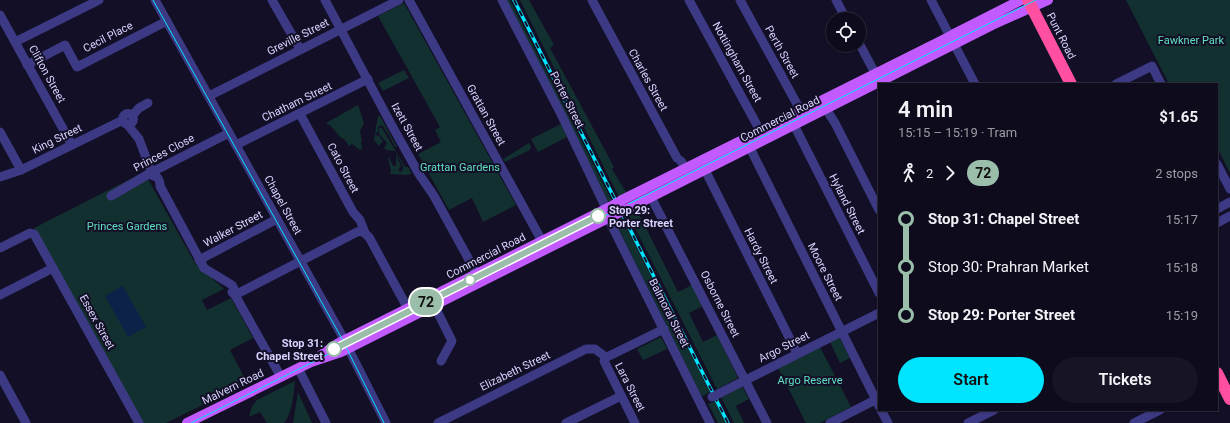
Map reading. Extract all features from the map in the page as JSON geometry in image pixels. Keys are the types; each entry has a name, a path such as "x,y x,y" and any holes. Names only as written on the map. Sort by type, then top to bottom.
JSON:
{"highway":[{"name":"Punt Road","path":"1030,4 1070,83"},
{"path":"1218,378 1230,398"}],"main road":[{"name":"Commercial Road","path":"888,81 951,39 1021,0"},
{"name":"Commercial Road","path":"346,344 434,305 615,210 686,169 802,113 876,73 951,39 992,25 1030,4 1048,0"},
{"name":"Commercial Road","path":"311,362 408,309 478,276 542,241 615,210 651,197 826,109 878,86"},
{"name":"Malvern Road","path":"187,423 311,362"}],"street":[{"path":"15,42 100,0"},
{"name":"Chapel Street","path":"155,0 346,344 386,423"},
{"path":"272,0 300,49"},
{"name":"Izett Street","path":"325,0 419,174 434,196 478,276"},
{"name":"Greville Street","path":"208,96 399,0"},
{"name":"Grattan Street","path":"409,0 542,241"},
{"name":"Porter Street","path":"502,0 559,111 615,210"},
{"name":"Charles Street","path":"592,0 677,158 682,161 686,169"},
{"name":"Nottingham Street","path":"689,0 762,133"},
{"name":"Perth Street","path":"740,0 802,113"},
{"path":"836,0 842,12"},
{"path":"930,0 974,83"},
{"name":"Clifton Street","path":"0,16 72,145"},
{"name":"Cecil Place","path":"28,65 65,45 77,67 167,21"},
{"path":"864,52 876,73"},
{"path":"1118,83 1152,66 1160,83"},
{"name":"Chatham Street","path":"236,145 368,79"},
{"name":"King Street","path":"0,177 21,170 129,119 139,108 148,103"},
{"path":"826,109 835,122 878,208"},
{"name":"Cato Street","path":"300,114 408,309"},
{"path":"129,119 139,133 139,139 153,178 160,186 196,254 201,259 204,268 232,285 235,295 281,377"},
{"name":"Hyland Street","path":"794,125 878,291"},
{"path":"0,132 21,170"},
{"name":"Princes Close","path":"111,196 152,172 229,133"},
{"name":"Moore Street","path":"750,148 878,401"},
{"path":"1218,166 1230,189"},
{"name":"Hardy Street","path":"704,170 797,354"},
{"name":"Osborne Street","path":"651,197 767,423"},
{"path":"1218,208 1230,202"},
{"name":"Balmoral Street","path":"615,210 664,329 710,423"},
{"path":"1218,222 1230,216"},
{"name":"Walker Street","path":"201,259 277,219"},
{"path":"235,295 357,232 364,232"},
{"name":"Essex Street","path":"0,248 30,233 33,233 139,423"},
{"path":"0,295 53,268"},
{"path":"434,305 452,341 441,361"},
{"name":"Argo Street","path":"700,403 878,313"},
{"path":"605,358 664,329"},
{"name":"Elizabeth Street","path":"438,423 586,349 596,349 605,358"},
{"name":"Lara Street","path":"605,358 621,396 635,423"},
{"path":"298,368 326,423"},
{"path":"0,375 26,423"},
{"path":"566,423 621,396"},
{"path":"830,423 878,401"},
{"path":"882,411 888,423"},
{"path":"969,423 992,411"},
{"path":"1134,423 1158,411"}],"green space":[{"path":"506,0 510,0 612,201 606,203"},
{"path":"520,0 529,0 554,45 550,48 614,167 612,169 627,193 619,197"},
{"name":"Fawkner Park","path":"1126,0 1230,0 1230,173 1218,149 1218,83 1168,83"},
{"name":"Grattan Gardens","path":"404,3 516,205 483,222 472,198 449,210 418,154 441,142 435,130 440,127 378,16"},
{"path":"404,70 409,78 383,91 378,83"},
{"path":"358,105 364,123 360,131 362,149 360,150 352,144 349,146 330,125 326,123"},
{"path":"378,116 380,116 397,147 395,147 382,125 378,127 378,132 375,135 379,136 383,141 379,146 374,140"},
{"path":"561,124 567,137 538,152 531,139"},
{"path":"379,128 382,128 405,167 408,167 411,174 390,174 391,170 389,157 393,166 396,166 396,155 401,166 398,170 401,172 403,166 395,151 386,150 384,148 387,143 379,134"},
{"path":"529,143 531,146 530,150 505,162 503,159"},
{"name":"Princes Gardens","path":"144,172 195,263 224,289 202,300 207,310 231,298 253,338 230,350 247,383 166,423 142,423 34,228"},
{"path":"637,210 678,292 692,285 703,306 689,313 703,342 717,335 738,378 717,389 628,214"},
{"path":"621,217 710,392 703,396 701,395 615,221"},
{"path":"661,337 667,349 643,360 637,349"},
{"path":"839,337 850,358 840,363 830,342"},
{"name":"Argo Reserve","path":"820,347 851,407 820,423 806,423 778,368"},
{"path":"295,381 291,409 284,423 267,423 260,412 249,417 252,406 257,400"},
{"path":"742,387 749,399 736,406 744,423 734,423 721,397"},
{"path":"298,392 312,423 293,423"},
{"path":"715,401 726,423 718,423 708,404"}],"water":[{"path":"123,286 146,327 128,337 105,296"}],"tram line":[{"path":"153,0 341,337 384,423"},
{"path":"191,423 1036,0"},
{"name":"72","path":"334,349 598,216"}],"railway":[{"path":"514,0 728,423"}],"place":[{"name":"Stop 29: Porter Street","path":"598,216"},
{"name":"Stop 31: Chapel Street","path":"334,349"}]}
